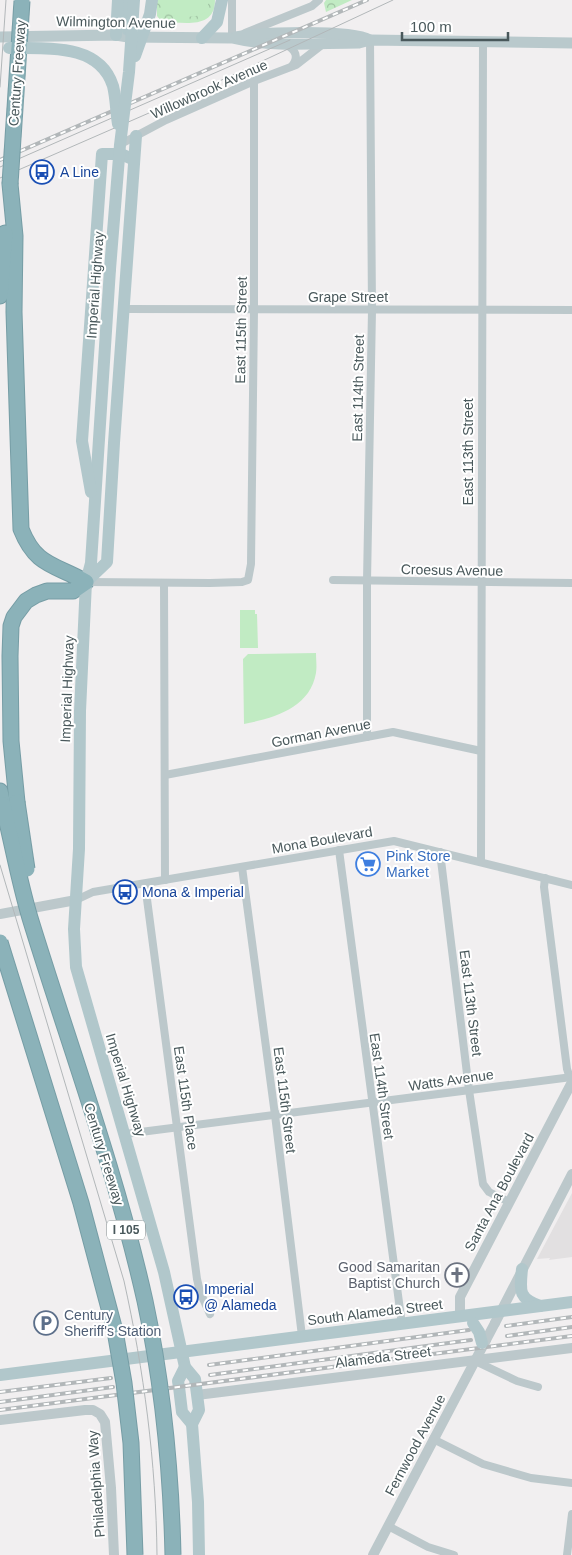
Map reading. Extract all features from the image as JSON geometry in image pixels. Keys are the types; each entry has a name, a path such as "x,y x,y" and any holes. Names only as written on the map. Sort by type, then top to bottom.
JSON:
{"highway":[{"name":"Century Freeway","path":"0,296 10,220 10,184 22,0"},
{"path":"10,220 21,528 27,544 37,555 59,570 70,572 86,582"},
{"name":"Century Freeway","path":"86,582 73,591 47,592 36,595 26,601 14,618 10,635 11,741 6,799 28,872 30,916 113,1183 144,1300 155,1353 166,1436 173,1555"},
{"name":"I 105","path":"0,942 80,1203 115,1331 124,1383 131,1443 135,1555"}],"main road":[{"path":"116,34 118,0"},
{"path":"126,0 128,38"},
{"name":"Imperial Highway","path":"134,0 110,269 91,563 86,582 80,711 78,849 74,929 76,967 88,1012 164,1272 185,1367 195,1379 199,1410 192,1424 200,1555"},
{"path":"129,72 150,14 150,0"},
{"path":"149,38 150,0"},
{"path":"202,38 217,22 222,0"},
{"name":"Wilmington Avenue","path":"0,37 116,34 128,38 232,38 250,34 290,33 366,38 572,43"},
{"name":"Wilmington Avenue","path":"232,38 249,42 359,44 366,38"},
{"path":"4,47 66,50 84,55 97,64 110,80 113,87 120,145"},
{"path":"86,582 107,562 136,136"},
{"path":"94,514 82,441 102,154 121,154 134,161"},
{"path":"522,1269 521,1282 524,1298 528,1302 540,1306"},
{"name":"South Alameda Street","path":"182,1351 460,1316 498,1317 540,1306 572,1302"},
{"path":"460,1316 474,1324 483,1343"},
{"path":"0,1375 182,1351"},
{"name":"Imperial Highway","path":"185,1367 178,1381 182,1412 192,1424"}],"street":[{"path":"232,0 232,38 312,6 319,0"},
{"path":"289,14 285,26 290,33"},
{"name":"East 114th Street","path":"366,38 372,310 367,581 367,737"},
{"name":"East 113th Street","path":"481,861 480,582 483,42"},
{"path":"282,43 296,53 295,62 292,66"},
{"name":"Willowbrook Avenue","path":"102,154 166,120 302,61 324,43"},
{"name":"East 115th Street","path":"164,583 242,582 248,580 251,564 254,81"},
{"name":"Grape Street","path":"123,309 572,310"},
{"name":"Croesus Avenue","path":"333,580 572,583"},
{"path":"86,582 164,583 165,880"},
{"name":"Gorman Avenue","path":"165,775 393,732 481,751"},
{"name":"Mona Boulevard","path":"76,900 94,892 394,841 572,885"},
{"name":"East 114th Street","path":"339,850 402,1324"},
{"name":"East 113th Street","path":"440,852 469,1090 484,1184 489,1192 509,1202"},
{"name":"East 115th Street","path":"242,867 302,1336"},
{"path":"545,878 544,887 567,1069 572,1077"},
{"name":"East 115th Place","path":"145,884 197,1279 200,1292 210,1314"},
{"path":"0,914 76,900"},
{"name":"Watts Avenue","path":"125,1134 572,1077"},
{"name":"Santa Ana Boulevard","path":"460,1316 460,1297 572,1082"},
{"path":"483,1343 572,1174"},
{"name":"Fernwood Avenue","path":"373,1555 483,1343"},
{"name":"Alameda Street","path":"197,1395 572,1348"},
{"path":"475,1361 517,1381 538,1387"},
{"name":"Philadelphia Way","path":"0,1420 85,1410 93,1410 100,1414 105,1422 109,1455 114,1555"},
{"path":"433,1439 483,1464 531,1478 572,1483"},
{"path":"567,1555 572,1514"},
{"path":"388,1526 428,1548 454,1555"}],"shaded area":[{"path":"572,1193 572,1257 549,1260 550,1258 537,1259"}],"green space":[{"path":"157,0 215,0 214,10 210,16 204,20 188,23 162,22 157,16"},
{"path":"166,0 209,0 206,10 202,14 184,16 167,13"},
{"path":"326,0 352,0 326,12 324,3"},
{"path":"240,610 255,610 255,614 257,614 258,648 240,648"},
{"path":"316,653 316,673 312,685 298,703 278,714 244,724 243,659 248,654"}],"tram line":[{"path":"0,87 6,0"},
{"path":"0,178 181,99 393,0"},
{"path":"0,167 290,40"},
{"path":"0,865 124,1281 148,1417 157,1555"}],"railway":[{"path":"0,160 367,0"},
{"path":"506,1326 572,1317"},
{"path":"507,1336 572,1327"},
{"path":"209,1365 469,1330"},
{"path":"0,1410 572,1336"},
{"path":"210,1375 471,1340"},
{"path":"0,1392 111,1378"},
{"path":"0,1402 113,1387"}],"place":[{"name":"A Line","path":"42,172"},
{"name":"Pink Store Market","path":"368,864"},
{"name":"Mona & Imperial","path":"125,892"},
{"name":"Good Samaritan Baptist Church","path":"457,1275"},
{"name":"Imperial @ Alameda","path":"186,1297"},
{"name":"Century Sheriff's Station","path":"46,1323"}]}
